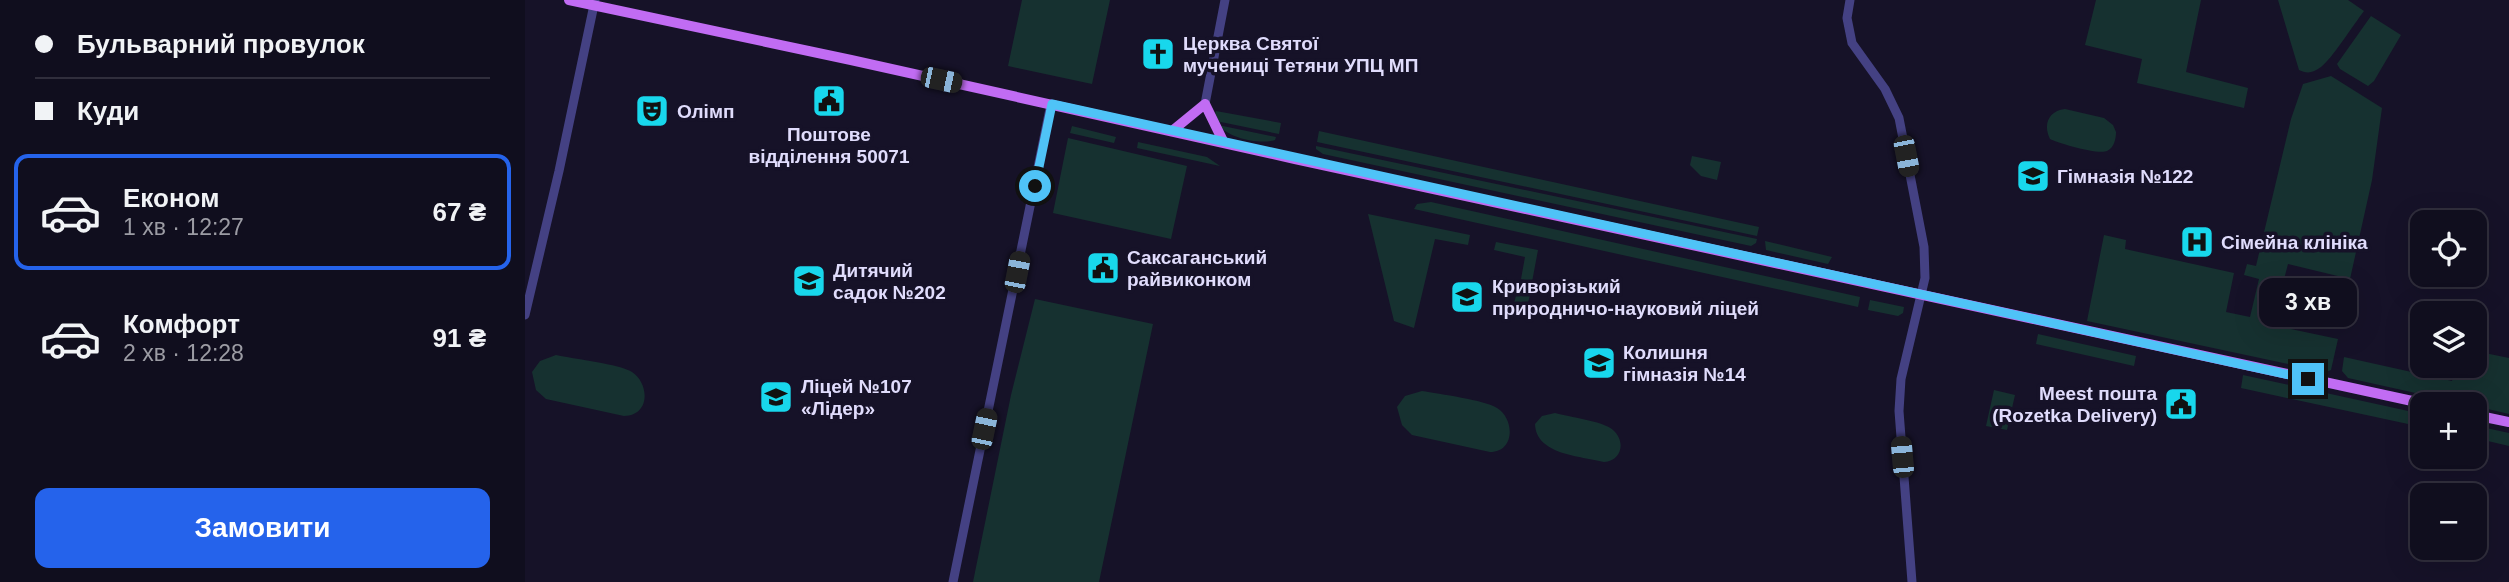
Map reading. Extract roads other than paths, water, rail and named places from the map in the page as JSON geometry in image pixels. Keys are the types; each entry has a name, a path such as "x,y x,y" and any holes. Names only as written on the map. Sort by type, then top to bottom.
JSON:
{"main road":[{"path":"569,0 594,3 2410,401"},
{"path":"1173,131 1205,104 1224,143"},
{"path":"2487,417 2509,422"}],"street":[{"path":"1205,104 1225,0"},
{"path":"1850,0 1847,18 1852,43 1885,89 1899,118 1924,247 1925,278 1902,379 1899,411 1912,582"},
{"path":"525,315 559,171 594,3"},
{"path":"953,582 1052,104"}],"place":[{"name":"Церква Святої мучениці Тетяни УПЦ МП","path":"1158,54"},
{"name":"Поштове відділення 50071","path":"829,101"},
{"name":"Олімп","path":"652,111"},
{"name":"Гімназія №122","path":"2033,176"},
{"name":"Сімейна клініка","path":"2197,242"},
{"name":"Саксаганський райвиконком","path":"1103,268"},
{"name":"Дитячий садок №202","path":"809,281"},
{"name":"Криворізький природничо-науковий ліцей","path":"1467,297"},
{"name":"Колишня гімназія №14","path":"1599,363"},
{"name":"Ліцей №107 «Лідер»","path":"776,397"},
{"name":"Meest пошта (Rozetka Delivery)","path":"2181,404"}]}
